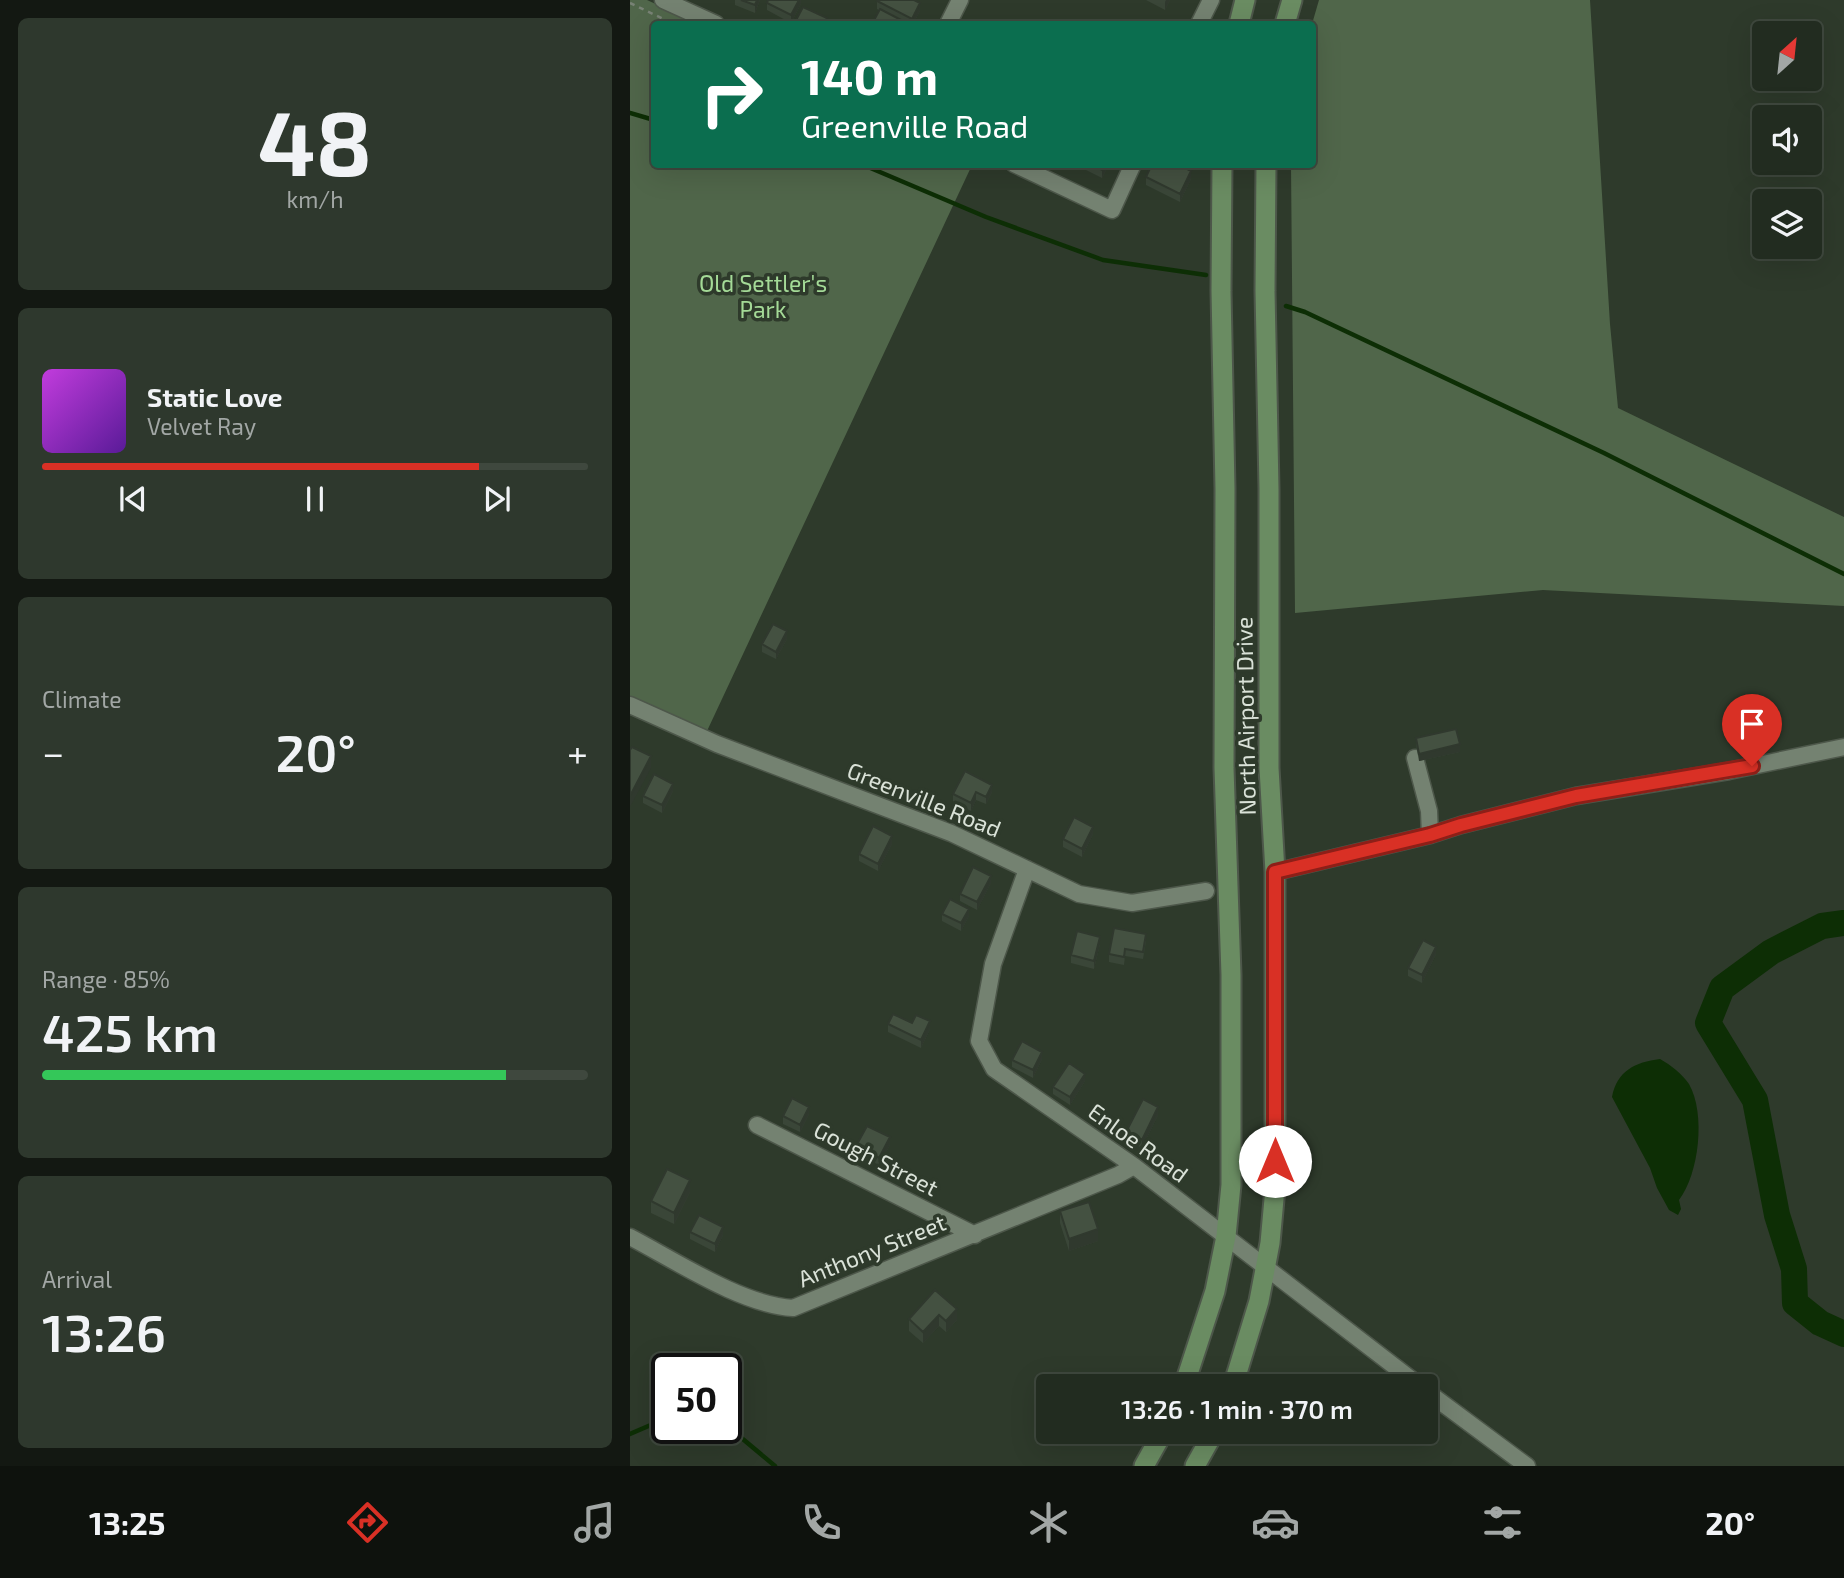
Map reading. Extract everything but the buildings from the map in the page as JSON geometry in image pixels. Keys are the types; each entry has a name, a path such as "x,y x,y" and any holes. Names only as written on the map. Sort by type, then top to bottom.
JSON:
{"main road":[{"path":"1240,21 1245,0"},
{"path":"1286,21 1292,0"},
{"name":"North Airport Drive","path":"1188,1374 1215,1291 1226,1236 1231,1185 1231,975 1224,768 1222,168"},
{"name":"North Airport Drive","path":"1237,1374 1259,1301 1275,1188 1275,872 1269,768 1266,168"},
{"path":"1144,1466 1156,1444"},
{"path":"1195,1466 1207,1444"}],"street":[{"path":"663,0 709,21"},
{"path":"950,21 960,0"},
{"path":"1200,21 1211,0"},
{"path":"1023,168 1112,210 1131,168"},
{"name":"Greenville Road","path":"630,705 717,744 951,833 1079,894 1115,902 1143,902 1206,891"},
{"path":"1275,872 1576,796 1729,771 1844,747"},
{"path":"1415,758 1429,811 1430,835"},
{"name":"Enloe Road","path":"1027,869 993,964 979,1041 994,1069 1134,1166 1404,1374"},
{"name":"Gough Street","path":"757,1125 975,1234"},
{"name":"Anthony Street","path":"630,1237 750,1300 774,1307 793,1308 1118,1175 1134,1166"},
{"path":"1438,1400 1527,1466"}],"path":[{"path":"630,3 668,21"}],"green space":[{"name":"Old Settler's Park","path":"630,0 647,0 692,21 651,21 651,168 971,168 707,731 630,698"},
{"path":"1319,0 1590,0 1610,324 1618,408 1844,517 1844,606 1543,590 1295,613 1291,168 1316,168 1316,21 1313,21"}],"shaded area":[{"path":"1660,1059 1676,1070 1689,1084 1699,1127 1695,1160 1686,1189 1679,1200 1681,1209 1678,1215 1669,1210 1612,1097 1618,1081 1628,1069"}],"waterway":[{"path":"630,113 651,119"},
{"path":"870,168 986,217 1103,260 1206,275"},
{"path":"1286,306 1305,312 1604,453 1844,574"},
{"path":"1844,923 1822,926 1771,952 1722,988 1708,1023 1755,1100 1777,1215 1794,1269 1795,1303 1820,1323 1844,1334"},
{"path":"630,1434 651,1425"},
{"path":"742,1438 775,1466"}],"route":[{"path":"1275,1161 1275,872 1576,796 1752,766"}]}
